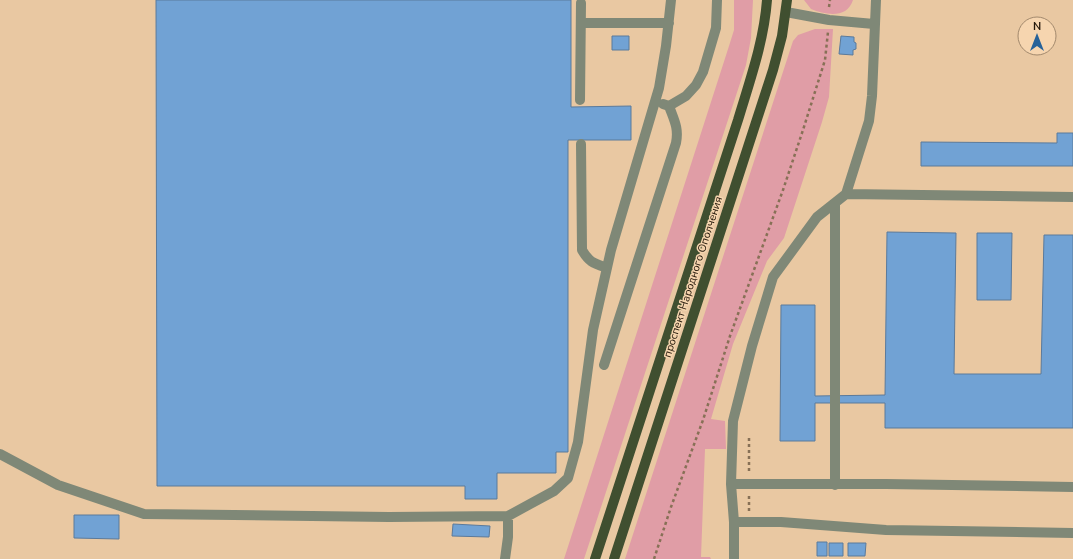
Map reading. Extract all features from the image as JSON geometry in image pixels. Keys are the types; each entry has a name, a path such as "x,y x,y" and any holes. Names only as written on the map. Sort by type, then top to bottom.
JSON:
{"main road":[{"name":"проспект Народного Ополчения","path":"595,559 738,120 764,26 767,0"},
{"name":"проспект Народного Ополчения","path":"614,559 773,70 782,36 787,0"}],"lane":[{"path":"0,454 58,485 144,514 389,517 508,516 554,491 568,478 578,442 593,330 611,250 659,88 669,23 670,0"},
{"path":"655,103 669,106 686,96 696,85 703,72 716,28 717,0"},
{"path":"734,556 734,522 731,484 733,421 752,346 773,277 817,217 846,194 869,121 872,96 876,0"},
{"path":"580,100 581,3"},
{"path":"786,12 829,20 874,24"},
{"path":"581,23 669,23"},
{"path":"604,365 676,143 678,133 676,123 669,106"},
{"path":"581,144 582,250 587,259 607,268"},
{"path":"846,194 1073,197"},
{"path":"835,203 835,484"},
{"path":"731,484 886,484 1073,487"},
{"path":"505,559 508,537 508,516"},
{"path":"734,522 781,522 886,530 1073,533"}],"path":[{"path":"654,559 671,507 703,420 730,336 803,130 825,60 830,0"}],"shaded area":[{"path":"734,0 753,0 751,38 746,65 584,559 564,559 734,30"},
{"path":"804,0 853,0 850,6 841,13 829,14 811,9"},
{"path":"815,29 833,29 829,97 784,238 767,261 733,344 711,419 725,421 726,449 705,449 701,557 710,557 711,559 625,559 793,41 798,35"}],"building":[{"path":"156,0 571,0 571,107 631,106 631,140 568,140 568,452 556,452 556,473 497,473 497,499 465,499 465,486 157,486"},
{"path":"612,36 629,36 629,50 612,50"},
{"path":"841,36 854,37 856,49 853,50 853,55 839,54"},
{"path":"1057,133 1073,133 1073,166 921,166 921,142 1057,143"},
{"path":"887,232 956,233 954,374 1041,374 1044,235 1073,235 1073,428 885,428 885,403 815,403 815,441 780,441 781,305 815,305 815,396 885,395"},
{"path":"977,233 1012,233 1011,300 977,300"},
{"path":"74,515 119,515 119,539 74,538"},
{"path":"453,524 490,526 489,537 452,536"},
{"path":"817,542 827,542 827,556 817,556"},
{"path":"829,543 843,543 843,556 829,556"},
{"path":"848,543 866,543 865,556 848,556"}]}
